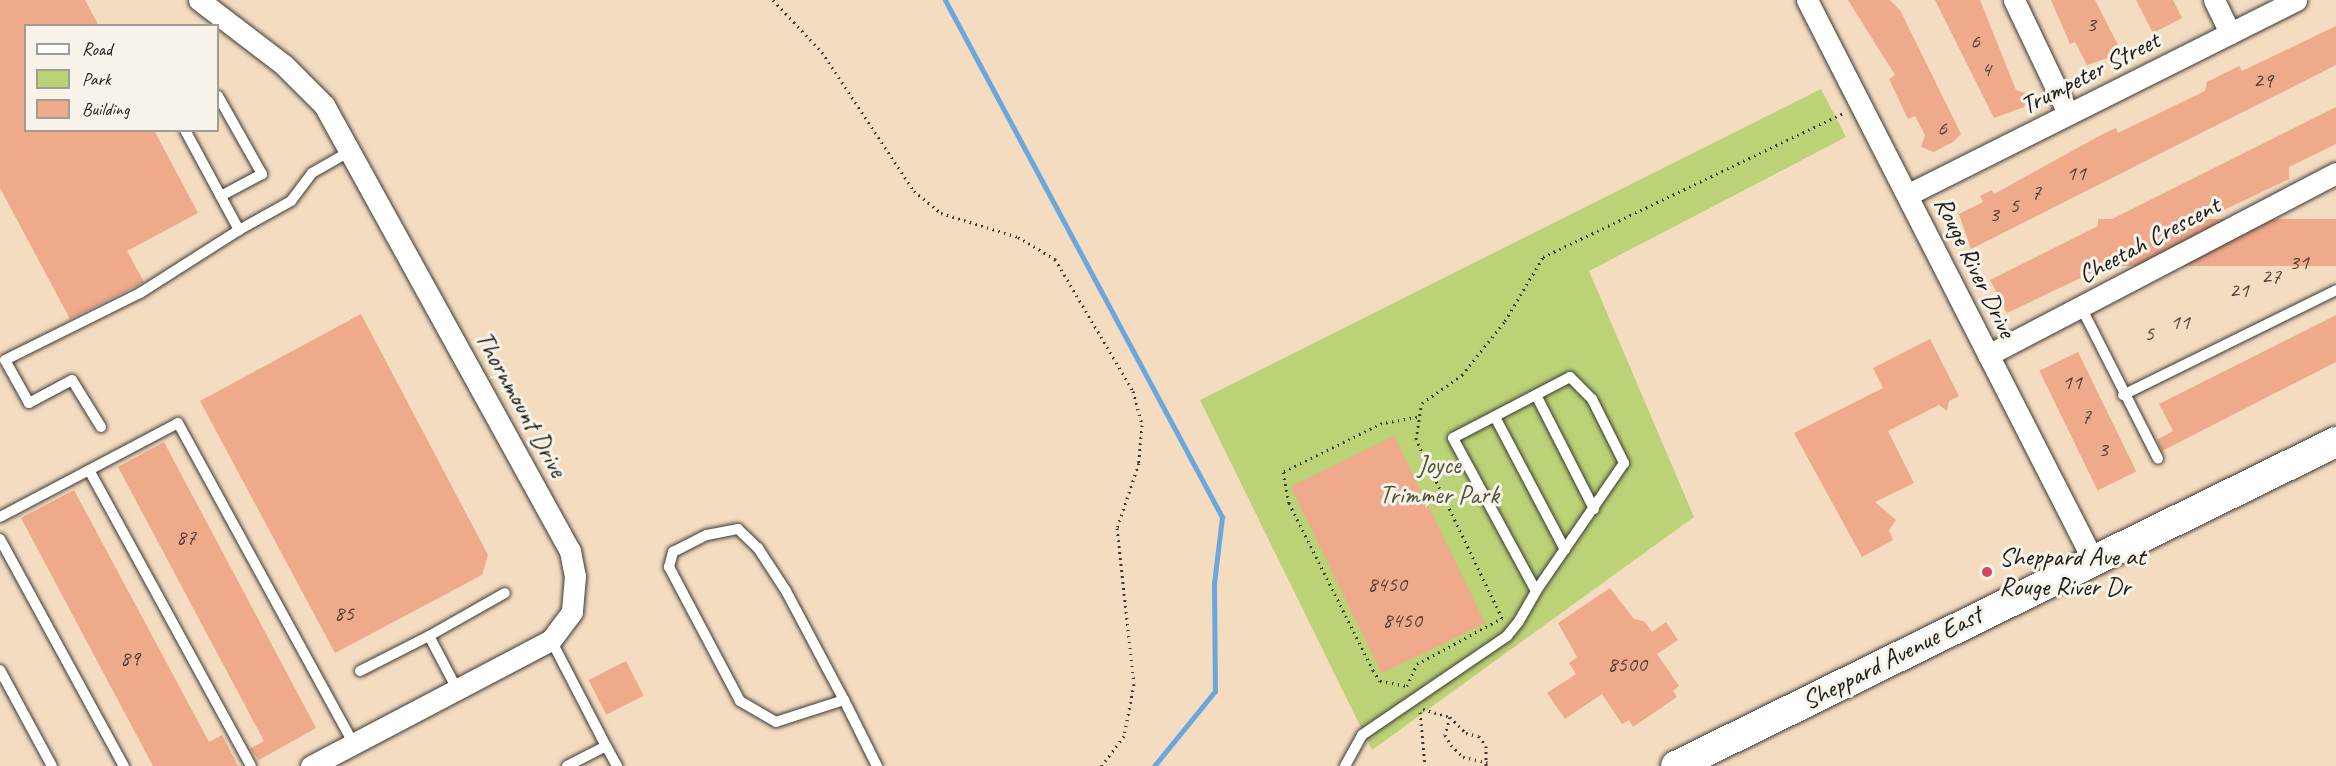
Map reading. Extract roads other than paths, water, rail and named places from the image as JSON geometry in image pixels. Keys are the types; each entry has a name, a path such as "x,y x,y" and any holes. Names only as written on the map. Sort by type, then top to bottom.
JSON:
{"main road":[{"name":"Sheppard Avenue East","path":"1676,766 2092,558 2336,442"}],"street":[{"name":"Thornmount Drive","path":"199,0 284,64 324,105 352,150 570,551 572,612 551,640 311,766"},
{"name":"Rouge River Drive","path":"1807,0 1909,194 2092,558"},
{"path":"2014,0 2068,113"},
{"path":"2214,0 2230,33"},
{"name":"Trumpeter Street","path":"1909,194 2296,0"},
{"name":"Cheetah Crescent","path":"1988,355 2336,173"}],"lane":[{"path":"219,98 262,174 221,196"},
{"path":"186,132 239,230"},
{"path":"101,427 72,380 28,403 3,356 140,293 239,230 291,201 312,173 352,150"},
{"path":"2123,395 2336,290"},
{"path":"2080,307 2123,395 2158,459"},
{"path":"1345,766 1362,735 1508,636 1536,591 1624,463 1592,399 1570,377 1453,438 1536,591"},
{"path":"1536,395 1594,509"},
{"path":"1495,417 1565,550"},
{"path":"0,517 178,423 354,744"},
{"path":"89,470 251,766"},
{"path":"844,700 776,722 740,701 669,567 673,552 707,535 738,529 758,548 786,591 844,700 877,766"},
{"path":"0,539 124,766"},
{"path":"360,671 429,636 505,593"},
{"path":"429,636 457,689"},
{"path":"551,640 618,766"},
{"path":"0,670 52,766"},
{"path":"567,766 606,746"}],"waterway":[{"path":"945,0 1222,517 1214,583 1215,691 1154,766"}],"place":[{"name":"Sheppard Ave at Rouge River Dr","path":"1987,572"}],"park label":[{"name":"Joyce Trimmer Park","path":"1439,480"}]}
